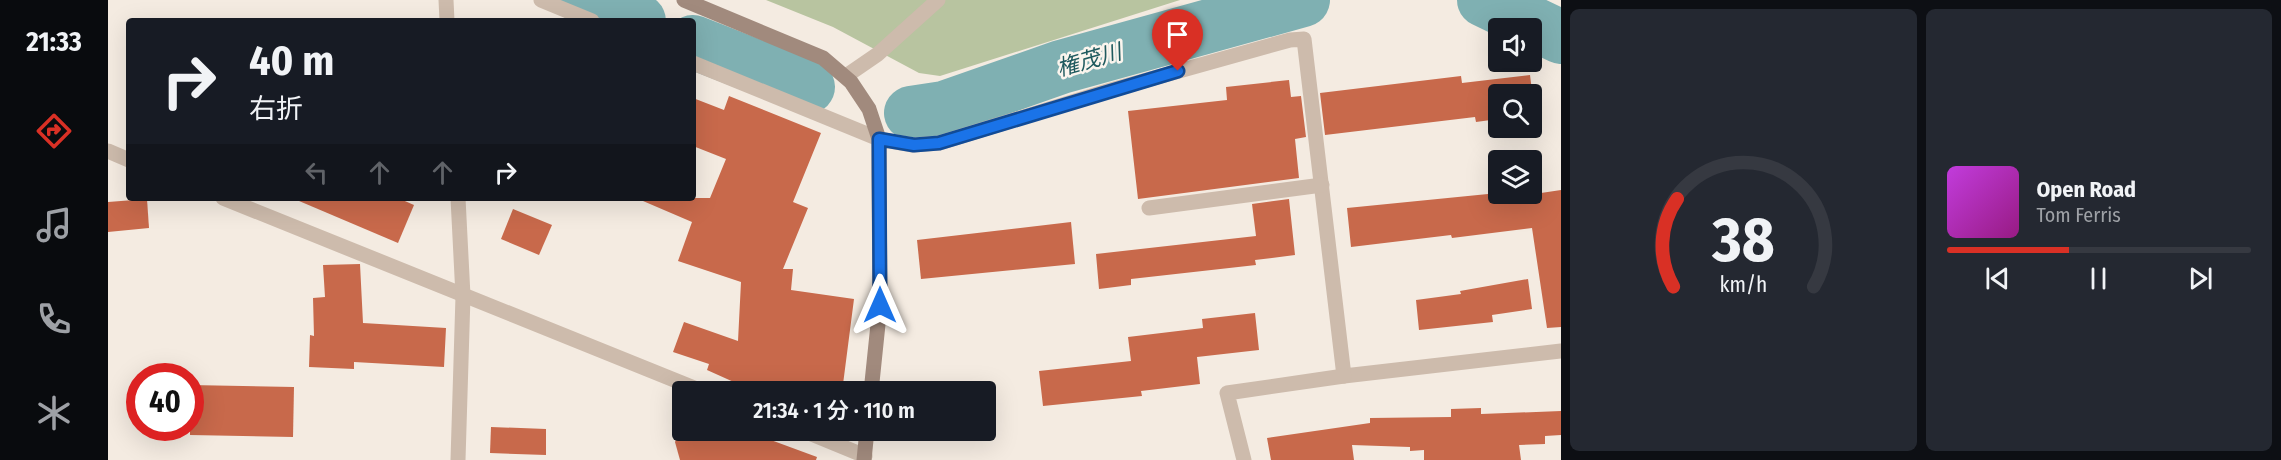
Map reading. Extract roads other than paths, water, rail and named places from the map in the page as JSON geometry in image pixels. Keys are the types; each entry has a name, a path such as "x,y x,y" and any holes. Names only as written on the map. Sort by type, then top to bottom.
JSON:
{"street":[{"path":"446,0 447,18"},
{"path":"541,0 585,18"},
{"path":"684,0 814,53 846,76 866,102 879,139 880,305 872,381"},
{"path":"846,76 878,54 938,0"},
{"path":"696,64 879,139 914,145 939,143 1111,90 1290,40 1304,39 1344,375"},
{"path":"108,152 126,159"},
{"path":"1149,208 1322,185"},
{"path":"230,201 676,381"},
{"path":"458,201 463,296 458,460"},
{"path":"1244,460 1227,393 1344,375 1561,351"},
{"path":"826,441 864,458 866,441"}],"waterway":[{"name":"権茂川","path":"585,0 631,18"},
{"name":"権茂川","path":"911,113 944,108 1061,67 1303,0"},
{"name":"権茂川","path":"1484,0 1561,37"},
{"name":"権茂川","path":"696,43 808,87"}]}
